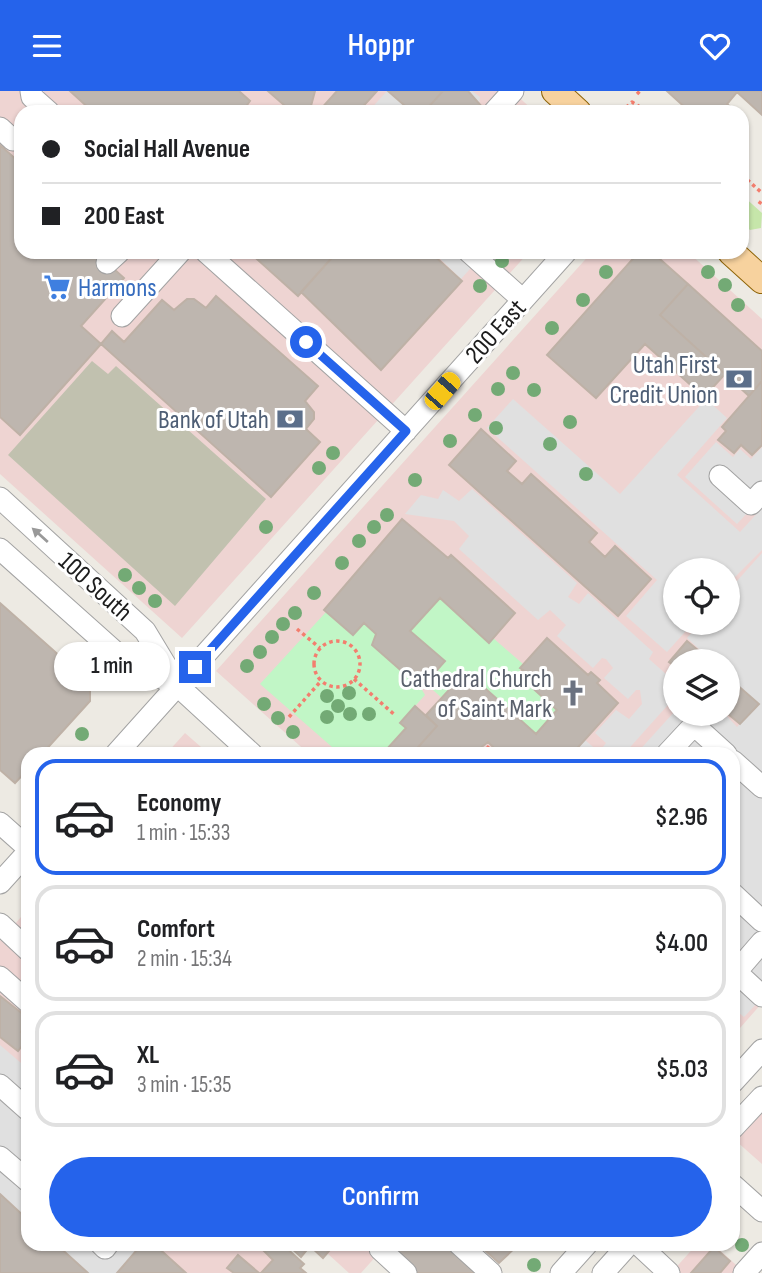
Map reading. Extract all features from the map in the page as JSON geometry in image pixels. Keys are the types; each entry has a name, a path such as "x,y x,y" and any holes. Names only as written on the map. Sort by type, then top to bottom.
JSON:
{"main road":[{"path":"555,91 570,105"},
{"path":"742,259 759,270"}],"street":[{"path":"500,105 513,91"},
{"path":"122,316 174,259"},
{"path":"214,259 406,431"},
{"path":"477,259 523,300"},
{"name":"200 East","path":"122,747 523,300 554,259"},
{"path":"720,476 751,504 762,492"},
{"name":"100 South","path":"0,498 145,631 178,686"},
{"name":"100 South","path":"0,549 122,658 178,686 244,747"},
{"path":"674,747 694,725 718,747"},
{"path":"740,767 762,787"},
{"path":"0,823 21,843"},
{"path":"0,883 21,858"},
{"path":"740,901 762,921"},
{"path":"0,924 21,944"},
{"path":"740,965 762,942"},
{"path":"740,976 762,996"},
{"path":"0,977 21,996"},
{"path":"740,1074 762,1050"},
{"path":"0,1085 21,1104"},
{"path":"740,1121 762,1097"},
{"path":"0,1157 21,1175"},
{"path":"740,1191 762,1211"},
{"path":"382,1251 406,1273"},
{"path":"467,1251 491,1273"},
{"path":"561,1273 581,1251"},
{"path":"603,1273 623,1251"},
{"path":"645,1251 669,1273"},
{"path":"744,1273 762,1253"}],"path":[{"path":"297,629 320,649"},
{"path":"334,641 349,644 359,656 360,664 354,680 335,687 321,681 313,668 320,649 334,641"},
{"path":"354,680 396,716"},
{"path":"289,717 321,681"},
{"path":"488,747 491,744"}],"shaded area":[{"path":"0,91 512,91 527,105 14,105 14,259 523,259 182,638 0,474"},
{"path":"387,91 472,91 480,97 479,105 374,105"},
{"path":"440,259 479,259 461,279"},
{"path":"586,259 696,259 762,319 762,1003 740,1028 740,747 301,747 216,671"},
{"path":"92,361 108,374 116,366 266,499 175,606 8,455"},
{"path":"513,399 620,494 706,399 727,418 677,475 740,532 762,508 762,550 740,572 740,558 663,558 663,635 682,635 670,649 664,649 626,616 657,580 487,428"},
{"path":"716,442 733,457 740,449 751,459 762,447 762,497 737,524 685,477"},
{"path":"472,489 577,583 568,597 579,604 588,593 653,652 649,659 663,671 663,710 630,747 603,747 606,743 595,733 616,710 629,719 642,704 640,690 636,690 628,699 604,678 613,668 606,659 602,658 593,668 557,636 566,625 550,610 538,620 459,549 469,536 454,521 405,514 421,495 438,499 443,490 459,501"},
{"path":"762,553 762,998 744,1017 740,1014 740,747 642,747 663,724 737,727 758,705 740,688 740,649 699,649 687,638 690,635 740,635 740,578"},
{"path":"185,733 201,747 172,747"},
{"path":"585,740 593,747 578,747"},
{"path":"21,917 21,1251 282,1251 262,1273 0,1273 0,941"},
{"path":"0,1045 21,1063 21,1212 0,1193"},
{"path":"762,1113 762,1164 740,1145 740,1137"},
{"path":"63,1251 136,1251 116,1273 87,1273"},
{"path":"325,1251 381,1251 361,1273 349,1273"},
{"path":"691,1251 721,1251 745,1273 671,1273"}],"green space":[{"path":"749,201 762,213 761,228 750,230"},
{"path":"440,598 489,642 493,638 523,664 518,675 557,710 536,734 478,682 472,689 459,678 442,698 425,683 444,661 410,631"},
{"path":"326,612 352,635 364,623 376,634 372,645 421,688 425,695 400,723 406,728 389,747 332,747 260,684"}],"building":[{"path":"70,91 239,91 250,101 247,105 85,105"},
{"path":"268,91 315,91 311,105 284,105"},
{"path":"337,91 377,91 364,105 324,105"},
{"path":"388,91 443,91 430,105 404,105"},
{"path":"443,91 468,91 480,105 430,105"},
{"path":"667,91 762,91 762,115 737,92 728,105 682,105"},
{"name":"Harmons","path":"0,145 14,158 14,259 103,259 124,278 81,326 101,344 20,435 0,417"},
{"path":"257,259 331,259 298,296"},
{"path":"331,259 438,259 462,281 381,370 301,292"},
{"path":"633,259 660,259 688,284 660,315 725,374 704,397 645,344 596,398 547,355"},
{"path":"688,284 762,351 762,381 749,396 660,315"},
{"path":"216,296 318,386 305,401 314,412 314,419 306,429 320,442 271,497 101,344 112,331 124,342 162,300 174,310 187,299 194,299 206,308"},
{"path":"762,381 762,445 752,455 741,445 734,453 718,440 726,431 722,427"},
{"path":"481,429 516,461 507,471 522,484 531,474 597,533 589,542 605,557 615,546 651,579 618,616 449,465"},
{"path":"402,519 448,558 451,555 515,613 489,643 440,598 410,631 445,661 421,688 372,645 376,634 364,623 353,635 324,610"},
{"path":"0,603 89,682 90,701 48,747 21,747 21,777 15,783 0,770"},
{"name":"Cathedral Church of Saint Mark","path":"547,638 588,675 591,672 600,680 597,683 618,703 578,747 493,747 488,742 482,747 418,747 437,726 426,715 460,678 472,689 478,682 536,734 557,710 518,675 523,670 520,668"},
{"path":"687,641 697,649 680,649"},
{"path":"740,687 759,704 740,724"},
{"path":"415,706 437,726 418,747 389,747 406,728 400,723"},
{"path":"0,996 21,1012 21,1047 18,1051 0,1037"},
{"path":"0,1194 21,1214 21,1251 64,1251 88,1273 0,1273"},
{"path":"136,1251 162,1251 186,1273 117,1273"},
{"path":"264,1251 290,1251 304,1264 300,1268 306,1273 261,1273 273,1260"},
{"path":"295,1251 306,1251 301,1257"},
{"path":"315,1251 329,1251 323,1258"},
{"path":"452,1251 479,1273 415,1273 392,1252"},
{"path":"486,1251 512,1251 499,1263"},
{"path":"710,1251 719,1251 730,1261 720,1273 691,1273"},
{"path":"238,1255 259,1273 234,1273 227,1268"}],"place":[{"name":"Harmons","path":"57,287"},
{"name":"Utah First Credit Union","path":"739,379"},
{"name":"Bank of Utah","path":"290,419"},
{"name":"Cathedral Church of Saint Mark","path":"573,693"}],"route":[{"path":"195,667 406,431 306,342"}]}
